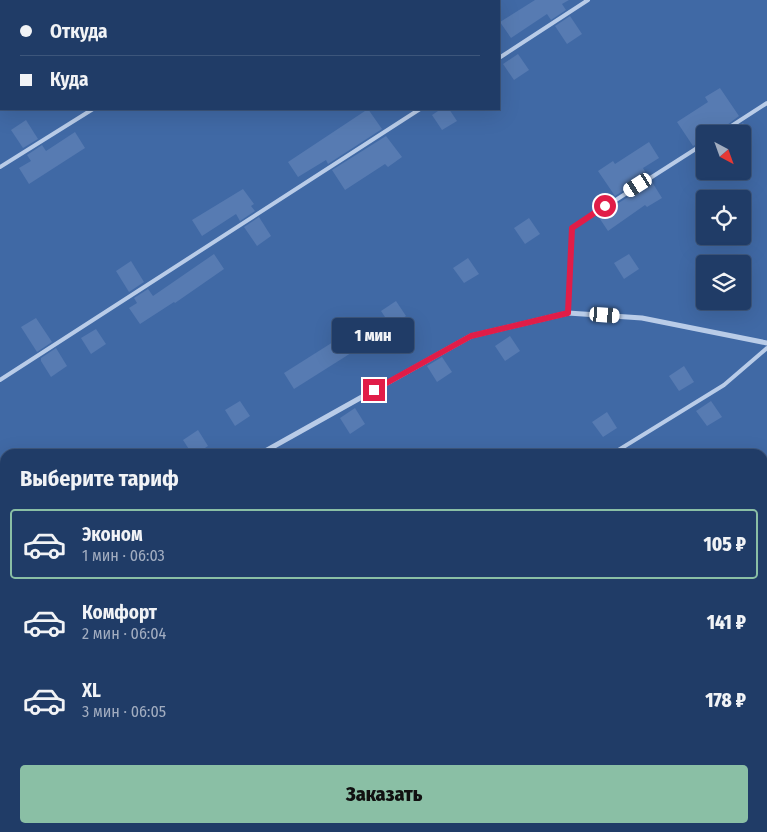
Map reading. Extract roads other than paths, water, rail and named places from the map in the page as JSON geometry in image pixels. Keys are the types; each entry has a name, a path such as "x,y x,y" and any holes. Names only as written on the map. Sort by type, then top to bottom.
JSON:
{"street":[{"path":"269,449 471,336 568,313 642,318 767,343"}],"lane":[{"path":"500,57 588,0"},
{"path":"733,125 767,103"},
{"path":"0,167 91,110"},
{"path":"0,380 418,110"},
{"path":"568,313 572,228 696,149"},
{"path":"620,449 724,385 767,348"}]}
